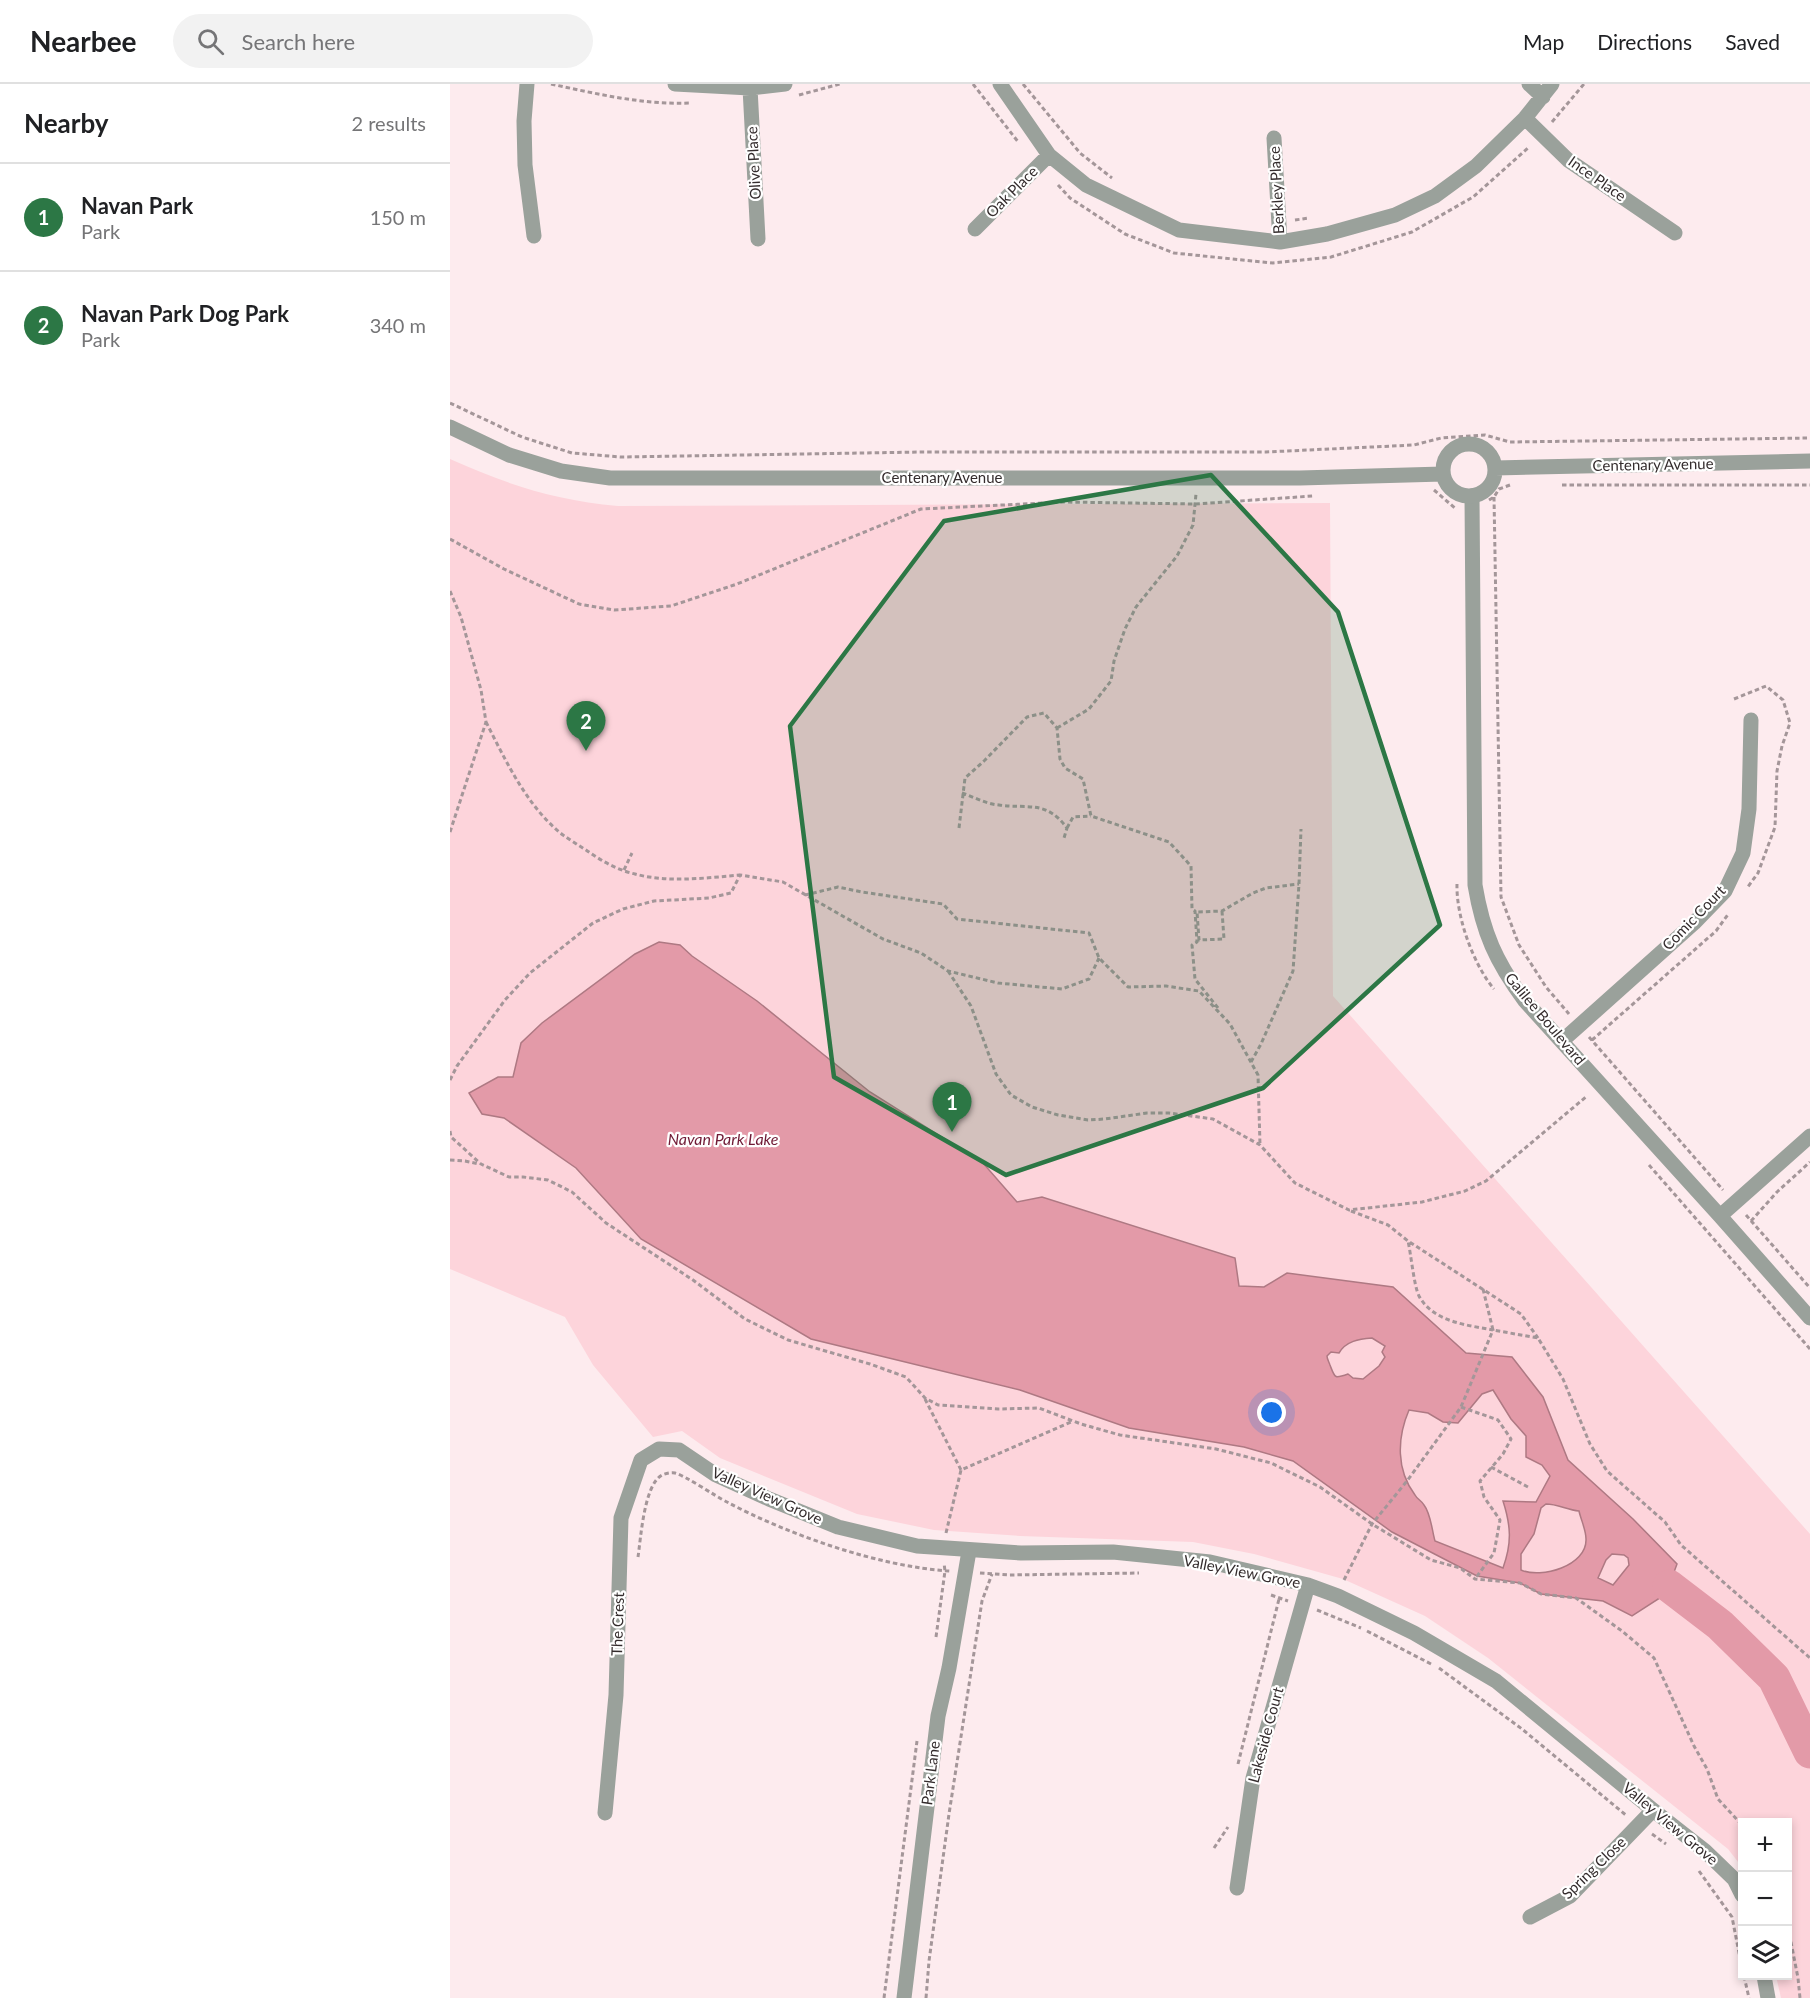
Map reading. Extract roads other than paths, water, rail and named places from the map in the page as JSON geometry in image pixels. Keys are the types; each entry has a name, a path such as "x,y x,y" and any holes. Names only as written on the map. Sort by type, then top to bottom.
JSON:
{"street":[{"path":"527,84 524,121 525,165 534,236"},
{"path":"675,84 750,88 784,84"},
{"path":"1530,84 1543,97"},
{"path":"1003,85 1049,155 1086,185 1179,230 1281,242 1327,234 1395,215 1435,196 1476,166 1525,118 1552,84"},
{"name":"Olive Place","path":"750,88 758,239"},
{"name":"Ince Place","path":"1525,118 1568,160 1675,233"},
{"name":"Berkley Place","path":"1274,138 1281,242"},
{"name":"Oak Place","path":"975,229 1049,155"},
{"name":"Centenary Avenue","path":"450,427 509,455 561,471 610,478 1289,478 1443,474"},
{"path":"1466,444 1474,444 1488,453 1495,468 1491,483 1472,503 1457,493 1446,482 1443,474 1446,458 1458,446 1466,444"},
{"name":"Centenary Avenue","path":"1495,468 1810,461"},
{"name":"Galilee Boulevard","path":"1472,503 1475,885 1480,915 1489,942 1504,972 1525,1001 1810,1318"},
{"name":"Comic Court","path":"1562,1041 1694,924 1725,891 1743,854 1749,809 1751,720"},
{"path":"1720,1216 1810,1136"},
{"name":"Valley View Grove","path":"659,1449 679,1450 716,1474 769,1499 838,1527 917,1546 1022,1553 1124,1553 1210,1562 1308,1585 1338,1596 1414,1633 1496,1681 1705,1851 1734,1879 1738,1886"},
{"name":"The Crest","path":"605,1813 616,1695 621,1518 641,1460 659,1449"},
{"name":"Park Lane","path":"904,1998 938,1716 950,1668 969,1551"},
{"name":"Lakeside Court","path":"1236,1888 1253,1778 1308,1585"},
{"name":"Spring Close","path":"1530,1917 1570,1896 1653,1810"},
{"path":"1765,1980 1768,1998"}],"water":[{"name":"Navan Park Lake","path":"659,942 680,945 692,956 757,1001 870,1092 983,1163 1017,1202 1042,1197 1235,1258 1239,1286 1264,1287 1287,1273 1393,1287 1466,1353 1512,1357 1543,1397 1568,1460 1633,1519 1677,1564 1666,1594 1632,1616 1603,1601 1541,1594 1520,1583 1477,1576 1392,1532 1293,1461 1244,1447 1129,1428 1020,1390 811,1339 641,1239 576,1168 504,1118 482,1114 469,1093 498,1077 513,1077 521,1043 542,1023 635,954","holes":["1372,1338 1385,1346 1382,1352 1385,1357 1379,1366 1363,1379 1353,1378 1348,1374 1336,1376 1327,1356 1331,1352 1339,1353 1353,1341","1493,1390 1511,1419 1526,1436 1526,1457 1542,1465 1550,1476 1536,1502 1503,1501 1508,1518 1509,1534 1503,1568 1435,1541 1428,1513 1404,1475 1400,1454 1402,1432 1409,1410 1428,1413 1443,1422 1458,1423 1482,1394","1550,1504 1579,1511 1586,1539 1584,1548 1571,1563 1561,1568 1540,1573 1521,1570 1521,1554 1534,1534 1541,1508","1612,1554 1624,1555 1628,1558 1629,1565 1613,1585 1598,1578 1606,1560"]}],"waterway":[{"path":"1669,1586 1720,1625 1774,1678 1810,1752"}],"place":[{"name":"Navan Park Dog Park","path":"586,751"},
{"name":"Navan Park","path":"952,1132"}]}
